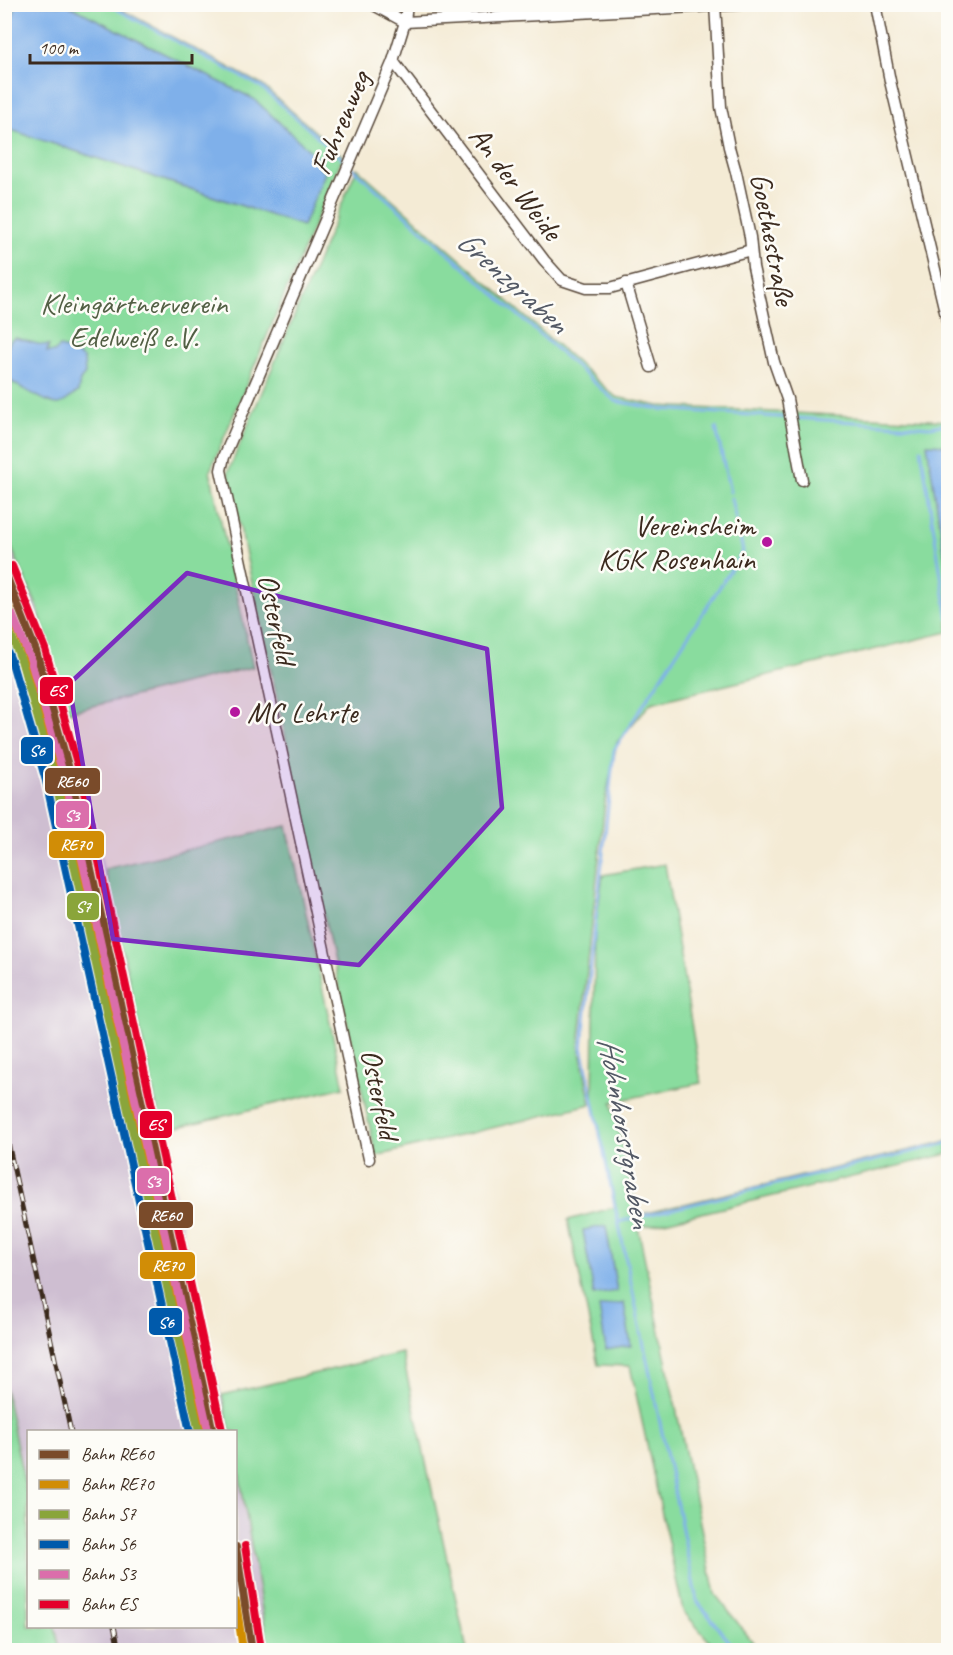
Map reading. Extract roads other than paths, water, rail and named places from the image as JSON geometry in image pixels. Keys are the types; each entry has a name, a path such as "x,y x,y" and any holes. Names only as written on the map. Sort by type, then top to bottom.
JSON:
{"street":[{"path":"372,4 405,22 752,4"},
{"name":"Fuhrenweg","path":"315,242 393,61 405,22 407,4"},
{"path":"875,4 890,81 948,324"},
{"name":"Goethestraße","path":"715,6 721,107 774,362 783,384 802,480"},
{"name":"An der Weide","path":"393,61 544,260 562,280 586,288 610,288 751,250"},
{"name":"Osterfeld","path":"315,242 224,457 221,470 369,1159"},
{"path":"626,283 651,367"}],"water":[{"path":"17,4 68,5 254,99 321,161 320,168 325,173 303,226 5,128 5,38"},
{"path":"15,338 49,345 47,352 54,352 60,347 71,350 84,359 85,374 80,380 78,392 58,404 30,393 8,379 4,373 5,358 9,343"},
{"path":"927,444 948,445 947,571"},
{"path":"606,1226 617,1291 594,1295 583,1230"},
{"path":"624,1303 631,1346 606,1350 599,1307"}],"waterway":[{"name":"Grenzgraben","path":"107,4 261,87 346,162"},
{"name":"Grenzgraben","path":"351,167 615,401 659,409 930,427 948,424"},
{"name":"Hohnhorstgraben","path":"716,428 730,492"},
{"path":"921,449 948,619"},
{"name":"Hohnhorstgraben","path":"731,498 743,551 614,750 582,1047 697,1601 736,1650"},
{"path":"618,1222 948,1143"}],"railway":[{"path":"4,1124 71,1430"},
{"path":"114,1628 119,1650"}],"rail line":[{"name":"ES","path":"12,566 45,649 80,774 222,1430"},
{"name":"RE60","path":"4,570 36,651 71,776 213,1430"},
{"name":"RE70","path":"4,595 27,654 62,778 204,1430"},
{"name":"S3","path":"12,614 30,658 64,777 208,1430"},
{"name":"S7","path":"4,618 21,660 55,779 199,1430"},
{"name":"S6","path":"4,643 12,663 46,781 190,1430"},
{"name":"ES","path":"245,1546 261,1649"},
{"name":"RE60","path":"237,1553 252,1650"},
{"name":"RE70","path":"237,1609 243,1650"}],"place":[{"name":"Vereinsheim KGK Rosenhain","path":"767,542"},
{"name":"MC Lehrte","path":"235,712"}],"park label":[{"name":"Kleingärtnerverein Edelweiß e.V.","path":"134,320"}]}
